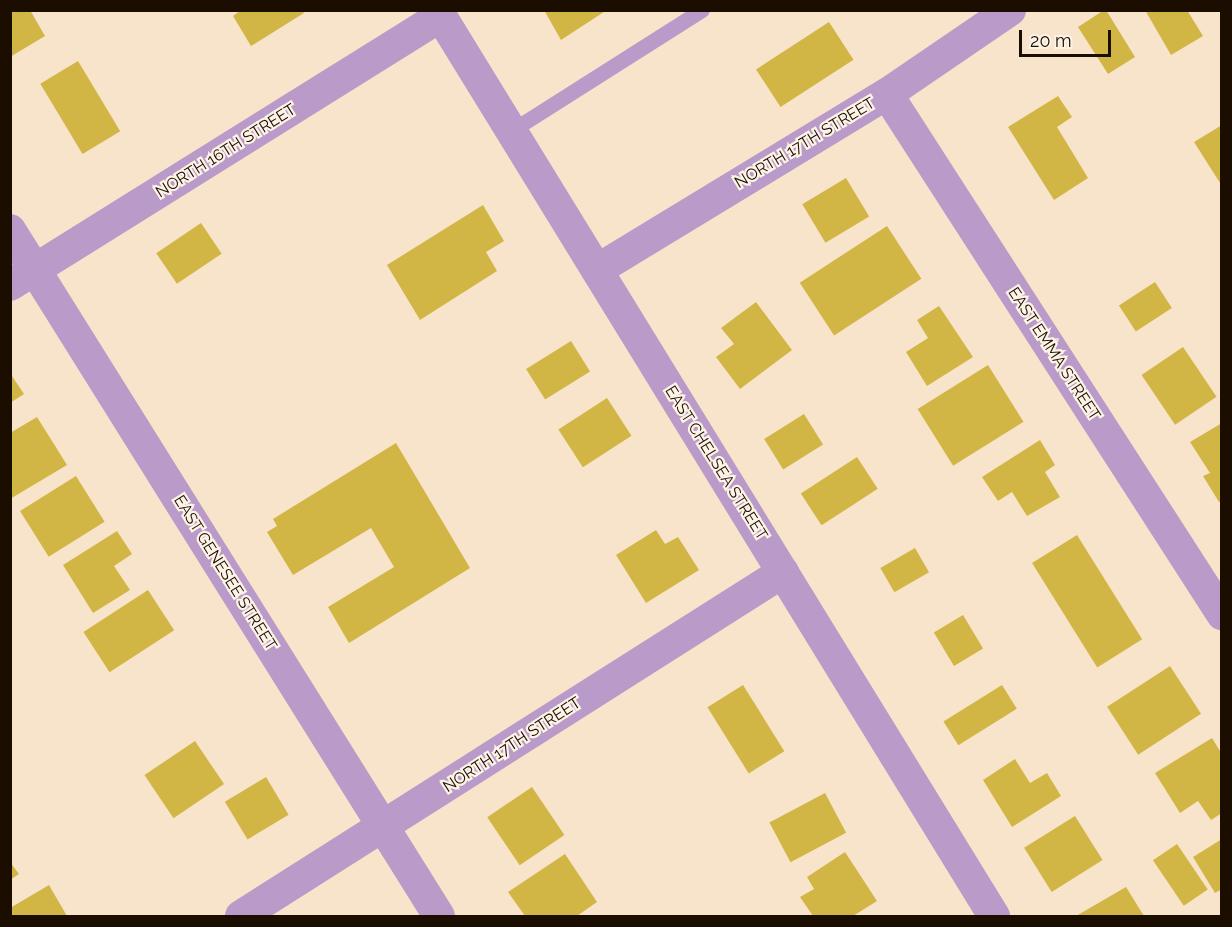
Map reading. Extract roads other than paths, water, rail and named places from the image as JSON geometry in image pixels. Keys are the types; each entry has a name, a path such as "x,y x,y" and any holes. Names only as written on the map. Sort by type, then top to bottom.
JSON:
{"street":[{"name":"NORTH 17TH STREET","path":"597,270 887,94 1010,10"},
{"name":"EAST CHELSEA STREET","path":"439,13 994,916"},
{"name":"NORTH 16TH STREET","path":"23,278 439,13"},
{"name":"EAST EMMA STREET","path":"887,94 1221,614"},
{"name":"EAST GENESEE STREET","path":"10,230 23,278 439,916"},
{"name":"NORTH 17TH STREET","path":"241,916 783,572"}],"lane":[{"path":"511,131 702,10"}]}
